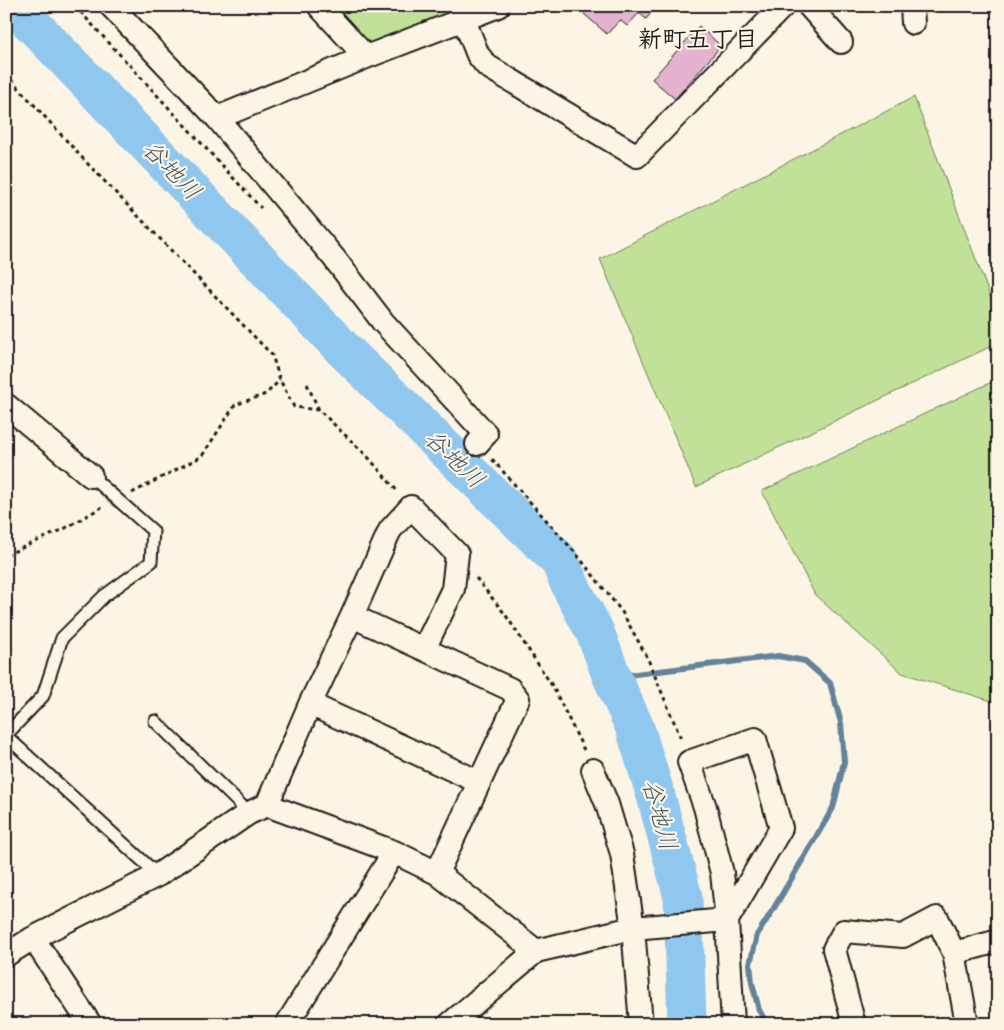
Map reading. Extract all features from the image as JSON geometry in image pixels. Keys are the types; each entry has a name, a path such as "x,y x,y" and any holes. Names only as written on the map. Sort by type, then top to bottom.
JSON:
{"street":[{"path":"111,6 217,118 334,258 383,322 486,434 477,444"},
{"path":"319,6 366,57"},
{"path":"217,118 498,6"},
{"path":"464,20 478,55 487,66 637,156 783,6"},
{"path":"809,6 841,42"},
{"path":"6,404 91,476"},
{"path":"6,956 33,938 158,875 258,809 352,616 390,530 411,507 457,554 453,589 424,649"},
{"path":"352,616 510,688 518,699 437,873"},
{"path":"310,704 479,782"},
{"path":"723,921 781,828 755,739 689,762 705,807 722,873 723,921 733,1024"},
{"path":"593,770 607,804 622,854 640,928 641,1024"},
{"path":"258,809 394,852 437,873 536,951"},
{"path":"287,1024 394,852"},
{"path":"854,1024 834,949 844,931 903,936 937,918 954,953 968,1024"},
{"path":"450,1024 536,951 640,928 723,921"},
{"path":"33,938 90,1024"},
{"path":"954,953 998,941"}],"lane":[{"path":"91,476 153,531 151,562 104,596 62,638 43,696 6,735 158,875"},
{"path":"155,721 258,809"}],"path":[{"path":"6,74 93,169 272,356 280,380 294,407 319,410"},
{"path":"6,555 64,529 116,498 132,493 202,456 235,406 266,394 280,380"},
{"path":"307,384 319,410 368,457 411,507"},
{"path":"457,554 505,614 553,687 593,770"},
{"path":"647,657 680,735 689,762"}],"green space":[{"path":"319,6 467,6 366,57"},
{"path":"914,97 998,317 998,343 696,487 600,259"},
{"path":"998,379 998,703 902,673 815,595 762,491"}],"building":[{"path":"591,6 657,6 646,19 639,13 627,26 620,20 607,34 584,14"},
{"path":"699,26 721,46 675,99 652,79"}],"waterway":[{"name":"谷地川","path":"15,6 343,349 559,560 595,632 612,677 635,728 656,796 683,897 687,1024"},
{"path":"612,677 778,656 805,661 830,683 841,723 844,762 833,808 757,935 750,964 752,983 759,1010 767,1024"}],"district":[{"name":"新町五丁目","path":"698,39"}]}
